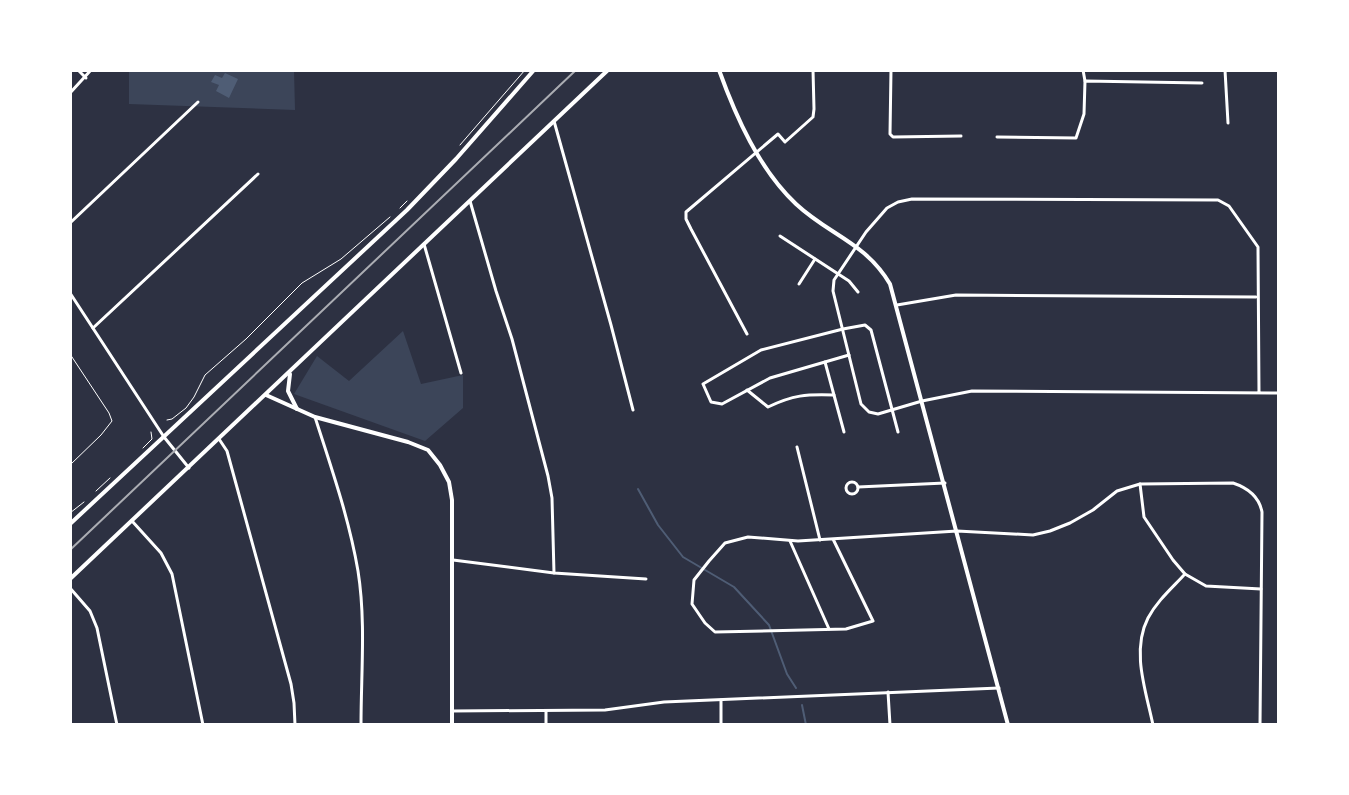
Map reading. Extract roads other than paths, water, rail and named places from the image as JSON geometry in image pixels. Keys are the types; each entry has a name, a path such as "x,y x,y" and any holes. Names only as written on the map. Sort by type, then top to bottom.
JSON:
{"main road":[{"path":"70,524 407,210 534,70"},
{"path":"70,579 608,70"},
{"path":"719,70 756,152 778,184 797,205 857,246 881,268 890,284 1008,725"},
{"path":"290,372 288,391 297,409"},
{"path":"266,395 315,417 428,450 440,465 449,482 452,500 452,725"}],"street":[{"path":"78,70 86,78"},
{"path":"70,93 91,70"},
{"path":"747,334 686,219 686,212 778,134 785,142 813,117 813,70"},
{"path":"874,70 891,70 890,134 893,137 961,136"},
{"path":"997,137 1076,138 1084,114 1083,70"},
{"path":"1225,70 1228,123"},
{"path":"1085,81 1202,83"},
{"path":"70,223 198,102"},
{"path":"554,121 633,410"},
{"path":"93,328 258,174"},
{"path":"1259,393 1258,247 1229,206 1218,200 912,199 887,208 866,232 834,280 833,291 861,404 869,412 878,414 972,391 1259,393 1279,393"},
{"path":"470,201 512,339 548,476 552,498 554,573"},
{"path":"780,236 849,281 858,292"},
{"path":"424,244 461,373"},
{"path":"799,284 815,259"},
{"path":"70,293 164,437 189,468"},
{"path":"897,305 956,295 1258,297"},
{"path":"849,355 770,378 722,404 711,402 703,384 761,350 865,325 871,330 898,432"},
{"path":"825,362 844,432"},
{"path":"747,390 768,407 806,394 834,395"},
{"path":"315,417 343,506 358,573 362,624 361,725"},
{"path":"219,439 227,451 291,684 295,725"},
{"path":"797,447 820,540"},
{"path":"858,487 945,483"},
{"path":"833,539 873,621 846,629 715,632 692,604 694,580 725,543 748,537 790,541 957,531 1033,535 1070,523 1117,491 1140,484 1233,483 1257,497 1262,512 1260,725"},
{"path":"1140,484 1144,517 1185,574 1206,586 1261,589"},
{"path":"132,521 161,553 172,574 203,725"},
{"path":"790,541 829,629"},
{"path":"453,560 554,573 646,579"},
{"path":"1153,725 1139,657 1143,630 1161,599 1185,574"},
{"path":"70,588 90,611 97,628 117,725"},
{"path":"452,711 605,710 664,702 999,688"},
{"path":"888,692 890,725"},
{"path":"721,700 721,725"},
{"path":"546,711 546,725"}],"lane":[{"path":"70,354 112,421 70,465"}],"waterway":[{"path":"638,489 658,525 683,557 734,587 769,625 787,674 796,688"},
{"path":"802,705 806,725"}],"railway":[{"path":"70,550 576,70"}]}
